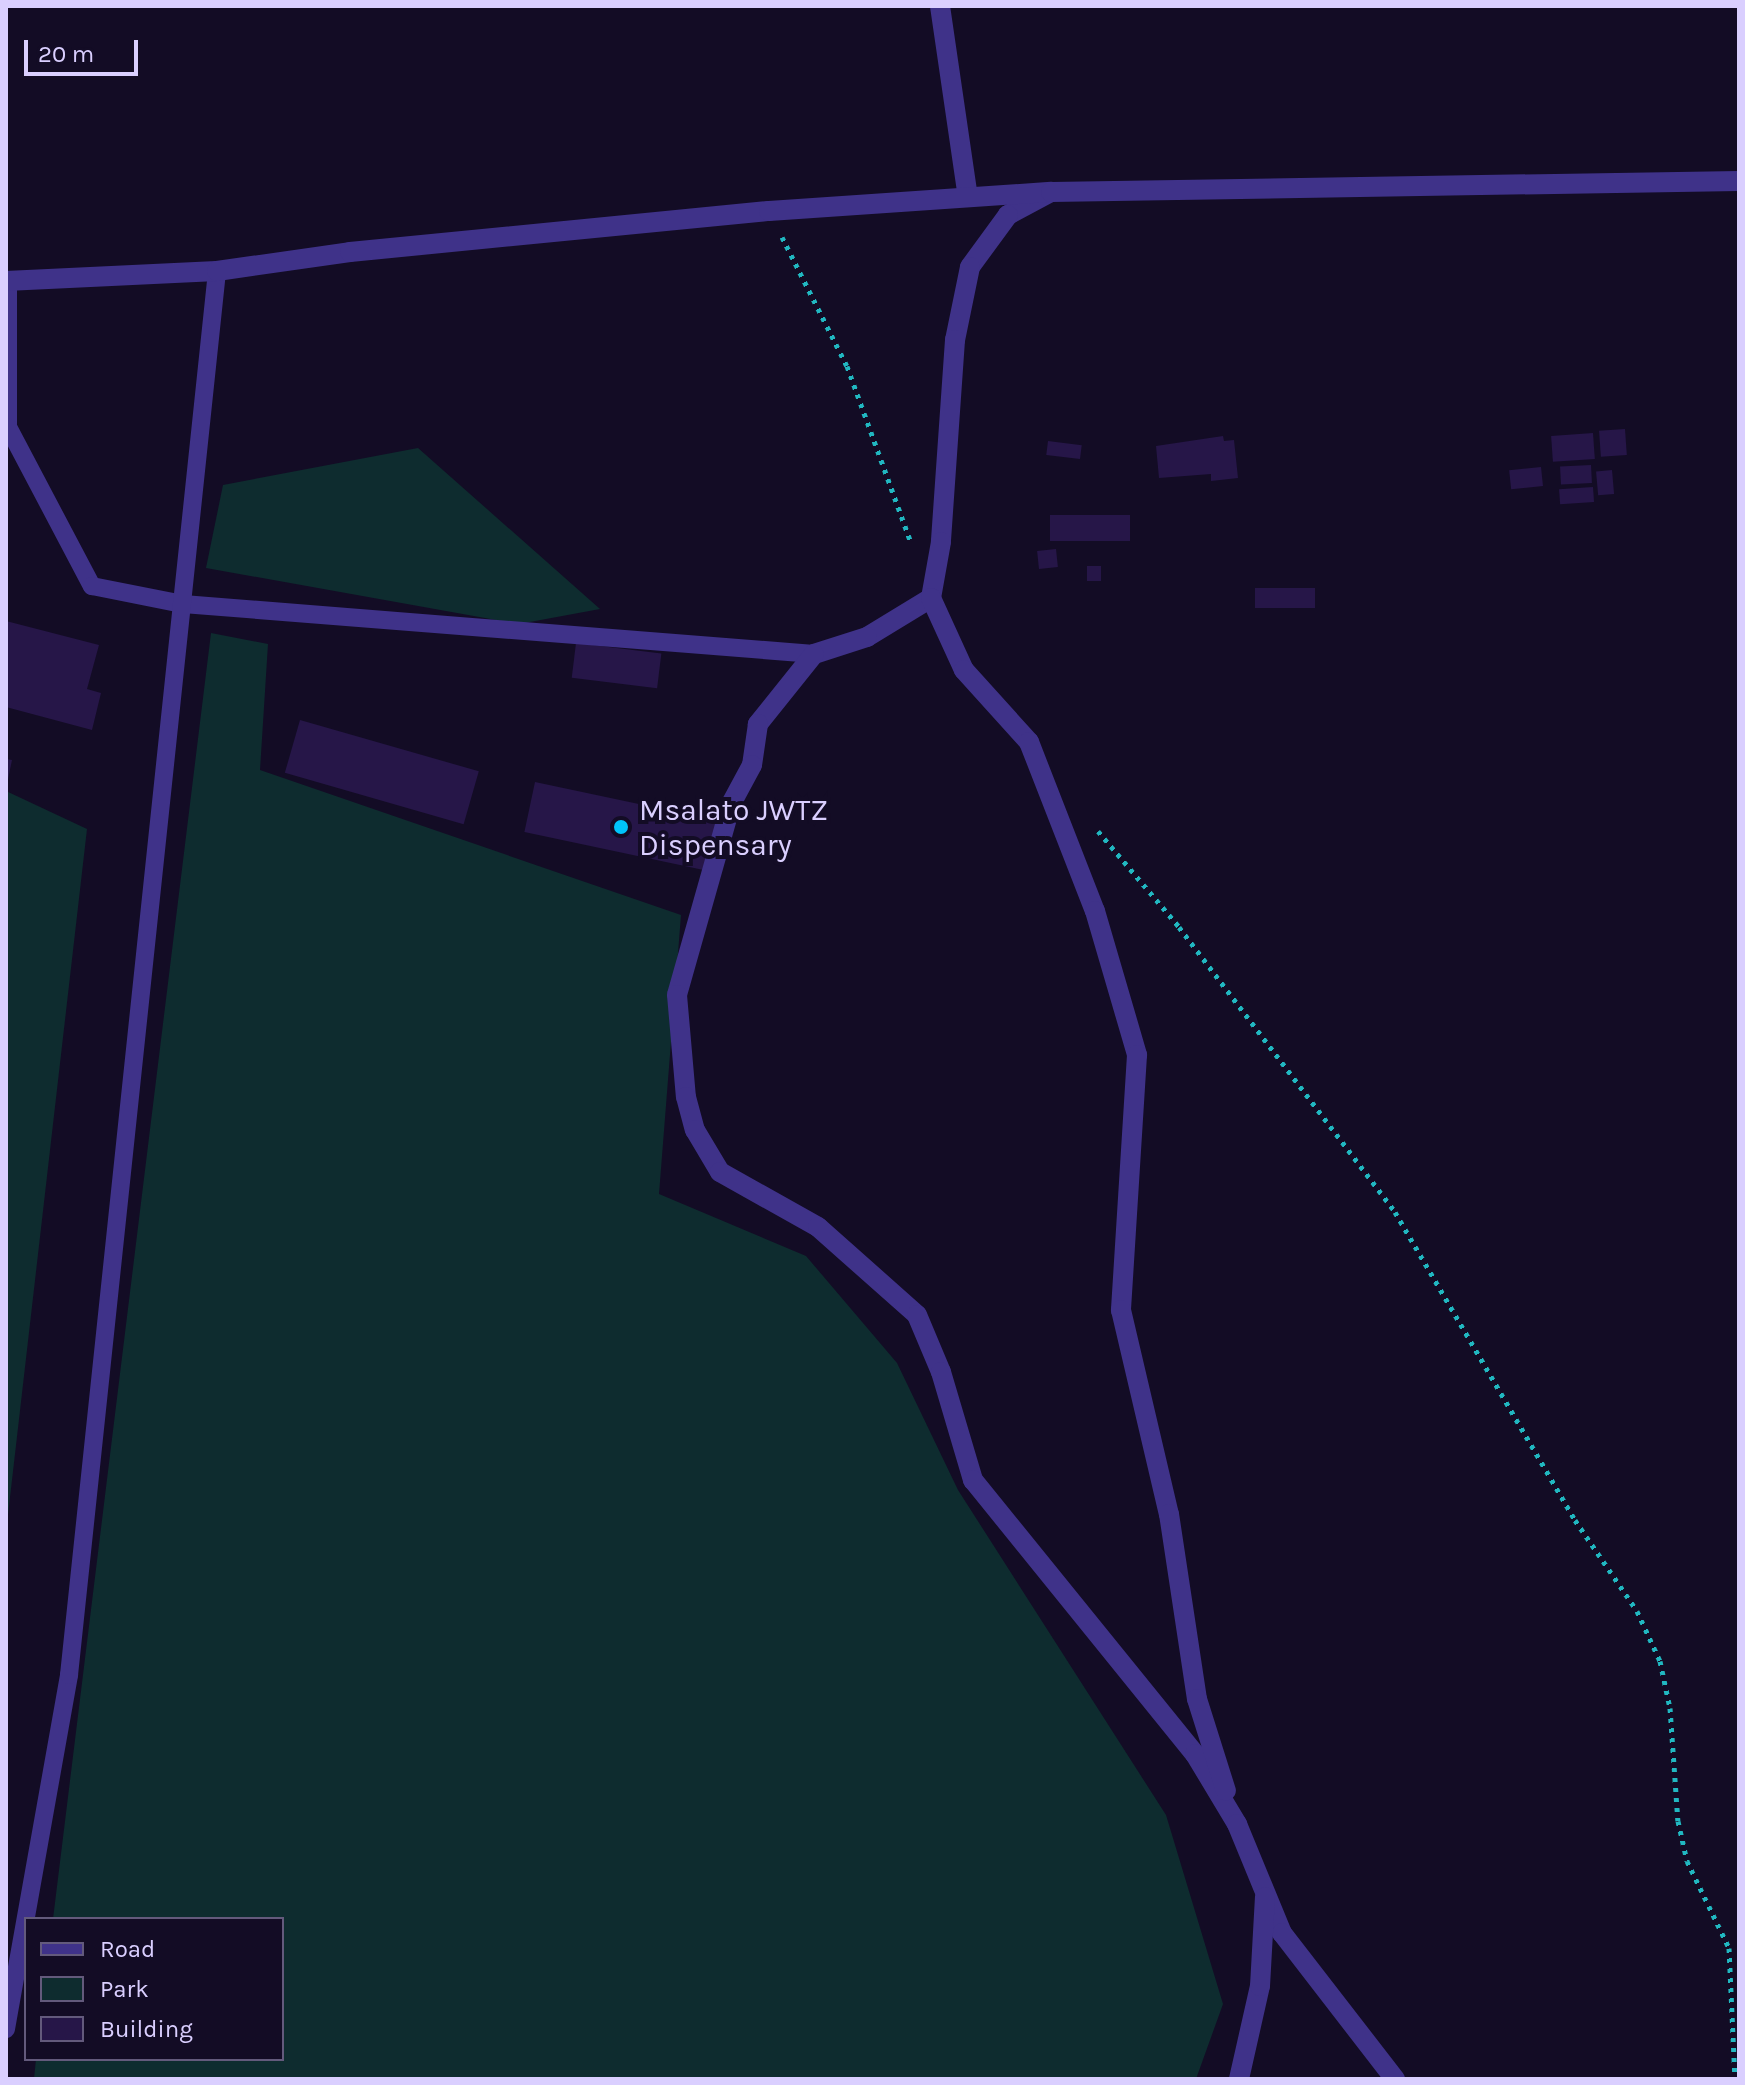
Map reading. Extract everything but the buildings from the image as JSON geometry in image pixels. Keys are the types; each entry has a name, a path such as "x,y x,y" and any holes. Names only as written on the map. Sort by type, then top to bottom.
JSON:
{"street":[{"path":"940,6 968,197"},
{"path":"7,281 217,271 350,252 769,211 1051,192 1739,181"},
{"path":"1051,192 1008,215 970,267 955,340 941,542 931,598 964,670 1029,742 1095,911 1137,1055 1121,1310 1169,1514 1197,1699 1237,1824 1282,1933 1395,2079"},
{"path":"931,598 867,637 814,654 758,724 752,765 731,804 677,995 678,1055 695,1130 720,1172 818,1227 917,1315 941,1372 973,1480 1050,1580 1123,1659 1195,1754 1237,1824"},
{"path":"1239,2079 1260,1986 1265,1893"}],"lane":[{"path":"26,1917 69,1675 217,271"},
{"path":"7,281 8,427 92,586 183,604 814,654"},
{"path":"6,2029 24,1928"}],"path":[{"path":"769,211 847,366 931,598"},
{"path":"1092,824 1179,927 1395,1212 1575,1520 1637,1611 1660,1661 1670,1708 1678,1821 1687,1861 1729,1948 1735,2079"}],"green space":[{"path":"418,448 600,609 519,624 206,568 223,485"},
{"path":"211,633 268,644 260,770 681,915 659,1194 806,1256 897,1363 958,1490 1166,1815 1223,2004 1196,2079 34,2079 36,2061 284,2061 284,1917 53,1917"},
{"path":"6,791 87,829 6,1532"}],"place":[{"name":"Msalato JWTZ Dispensary","path":"621,827"}]}
